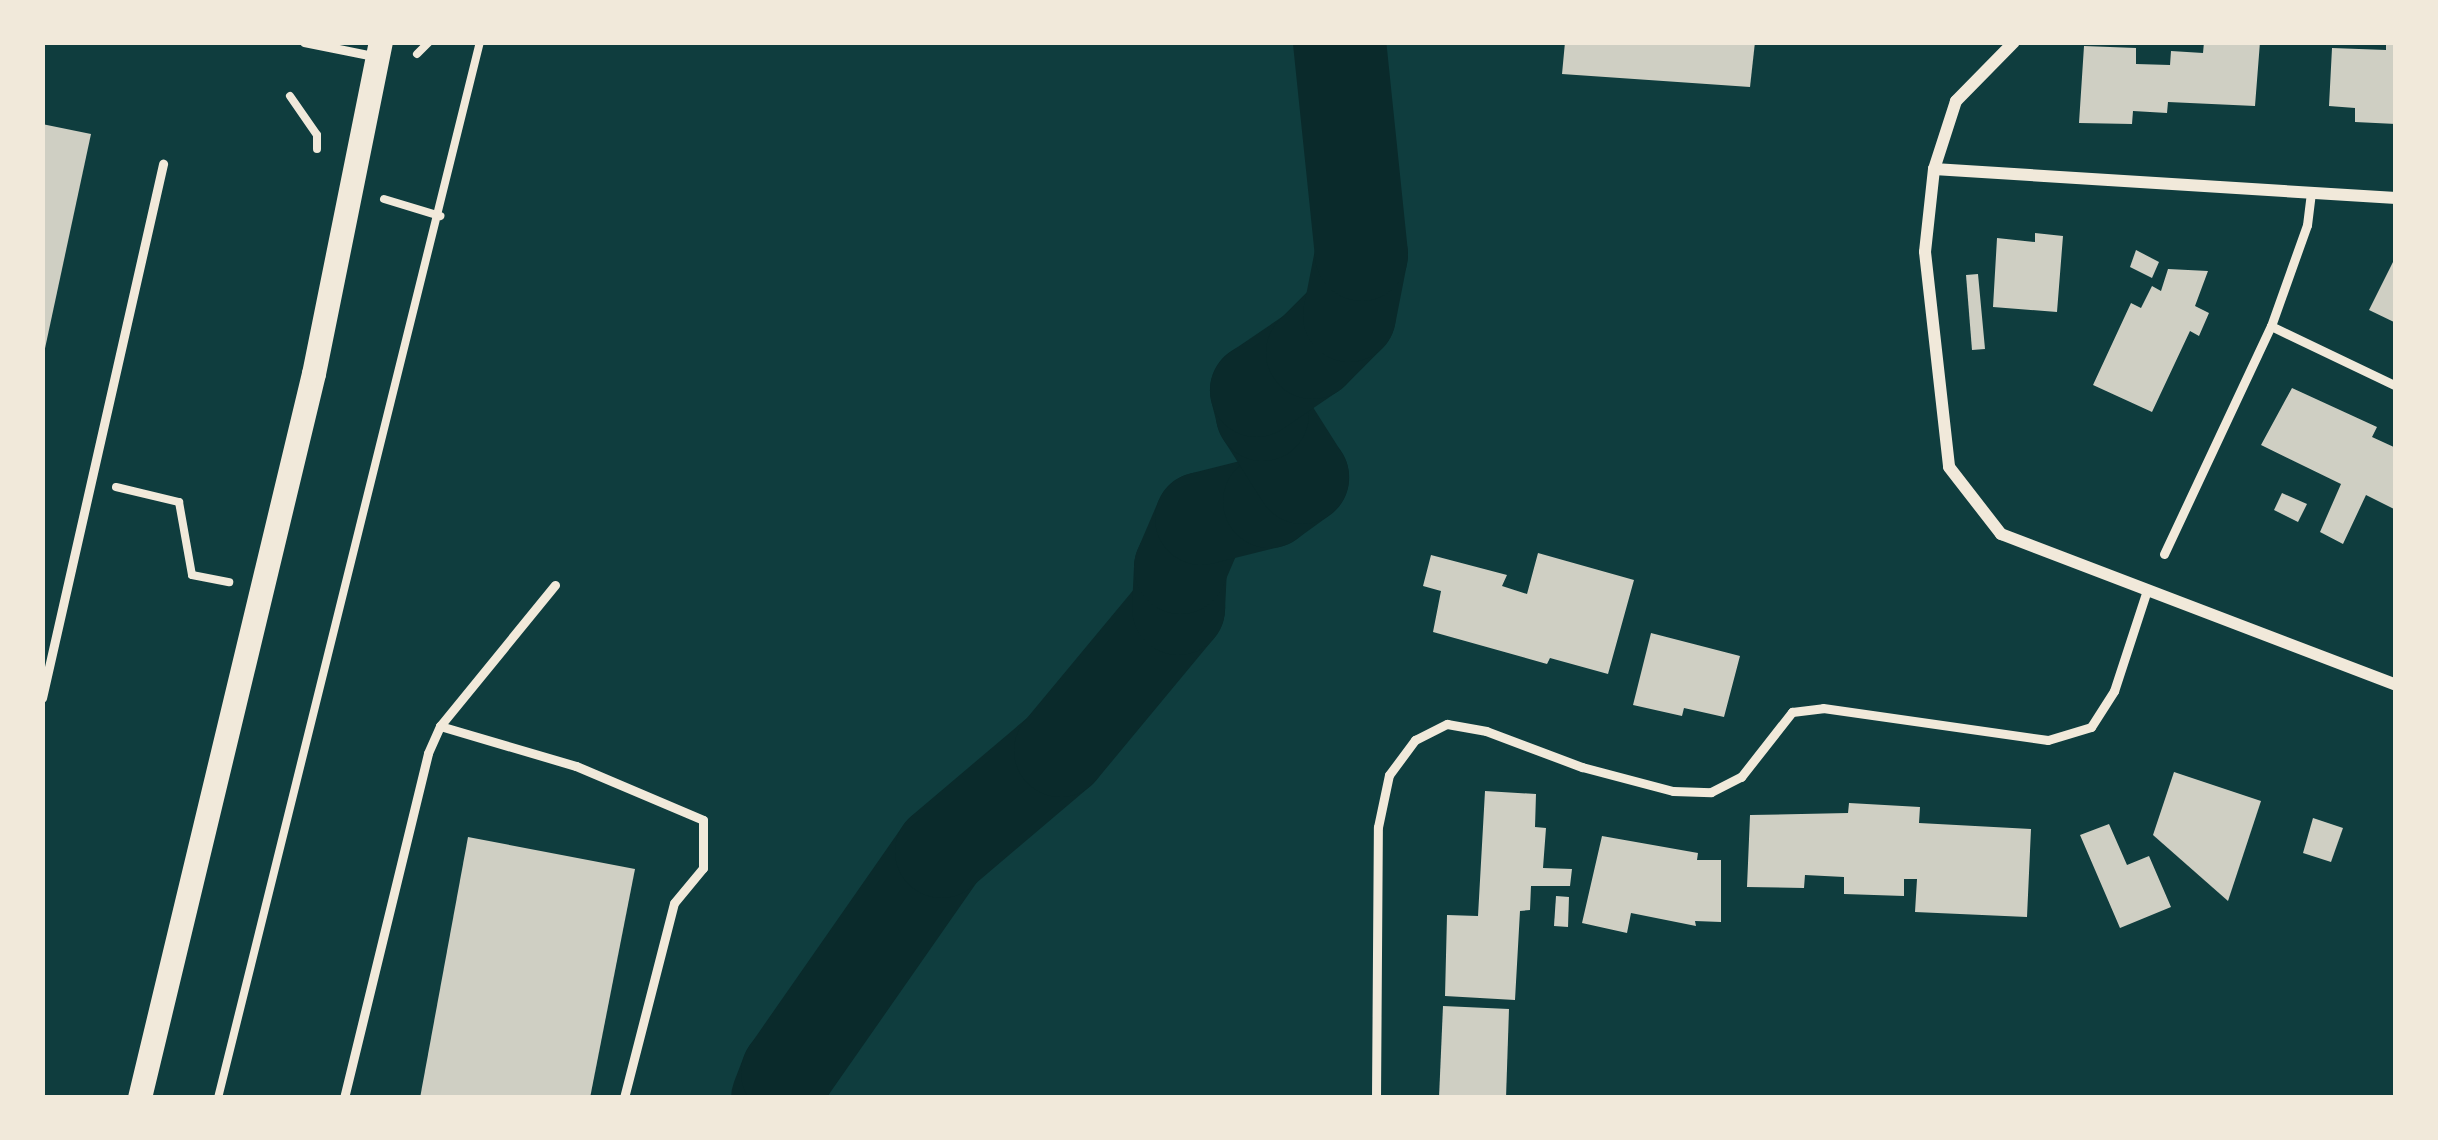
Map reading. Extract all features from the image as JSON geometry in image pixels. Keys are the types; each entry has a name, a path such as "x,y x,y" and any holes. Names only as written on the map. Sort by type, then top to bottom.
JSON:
{"main road":[{"path":"140,1098 314,374 380,50"}],"street":[{"path":"2014,42 1956,101 1934,169 1925,252 1949,467 2001,534 2396,686"},
{"path":"1934,169 2396,198"}],"lane":[{"path":"304,42 380,50"},
{"path":"42,698 163,164"},
{"path":"2164,554 2271,326 2307,225 2311,194"},
{"path":"2271,326 2396,386"},
{"path":"344,1098 428,753 440,726 555,585"},
{"path":"1376,1098 1378,827 1389,775 1414,740 1447,724 1466,727 1582,767 1673,791 1711,792 1742,777 1775,727 1792,712 1823,708 2048,740 2091,727 2114,691 2146,593"},
{"path":"440,726 576,766 703,820 704,868 674,903 624,1098"}],"path":[{"path":"218,1098 480,42"},
{"path":"290,96 317,135 318,158"},
{"path":"384,199 440,216"},
{"path":"91,482 179,502 192,575"}],"building":[{"path":"1565,42 1755,42 1750,87 1562,74"},
{"path":"2204,42 2260,42 2255,106 2168,102 2167,113 2133,111 2132,124 2079,123 2084,46 2136,48 2136,64 2170,65 2171,51 2203,53"},
{"path":"2386,44 2396,44 2396,124 2355,122 2355,108 2329,106 2332,48 2386,50"},
{"path":"42,124 91,134 44,353 42,353"},
{"path":"2035,233 2063,236 2057,312 1993,307 1997,238 2035,242"},
{"path":"2136,250 2159,262 2152,278 2130,267"},
{"path":"2396,256 2396,323 2369,310"},
{"path":"2168,269 2208,271 2195,306 2209,313 2199,336 2190,331 2152,412 2093,385 2131,303 2141,308 2152,286 2161,291"},
{"path":"1978,274 1985,349 1972,350 1966,275"},
{"path":"2292,388 2377,427 2372,437 2396,448 2396,510 2366,495 2343,544 2320,532 2341,484 2261,445"},
{"path":"2282,493 2307,504 2298,522 2274,510"},
{"path":"1538,553 1634,580 1608,674 1550,658 1547,664 1433,632 1441,591 1423,586 1431,555 1507,575 1502,586 1527,594"},
{"path":"1651,633 1740,656 1724,717 1684,708 1682,716 1633,705"},
{"path":"2174,772 2261,801 2228,901 2153,835"},
{"path":"1485,791 1536,794 1535,827 1546,828 1543,868 1572,869 1570,886 1531,886 1530,910 1520,911 1515,1000 1445,996 1447,915 1478,916"},
{"path":"1849,803 1920,807 1919,823 2031,829 2027,917 1915,912 1917,879 1904,879 1904,896 1844,894 1844,877 1805,875 1804,888 1747,887 1750,815 1848,813"},
{"path":"2313,818 2343,828 2331,862 2303,853"},
{"path":"2109,824 2127,865 2149,856 2171,907 2120,928 2080,835"},
{"path":"1602,836 1698,853 1697,860 1721,860 1721,922 1695,921 1696,926 1631,913 1627,933 1582,923"},
{"path":"468,837 635,869 590,1098 420,1098"},
{"path":"1556,896 1569,897 1568,927 1554,926"},
{"path":"1443,1006 1509,1009 1506,1098 1439,1098"}],"waterway":[{"path":"777,1098 787,1072 941,851 1060,750 1178,608 1180,567 1201,518 1269,501 1302,477 1262,414 1256,390 1312,352 1349,315 1361,254 1339,42"}]}
